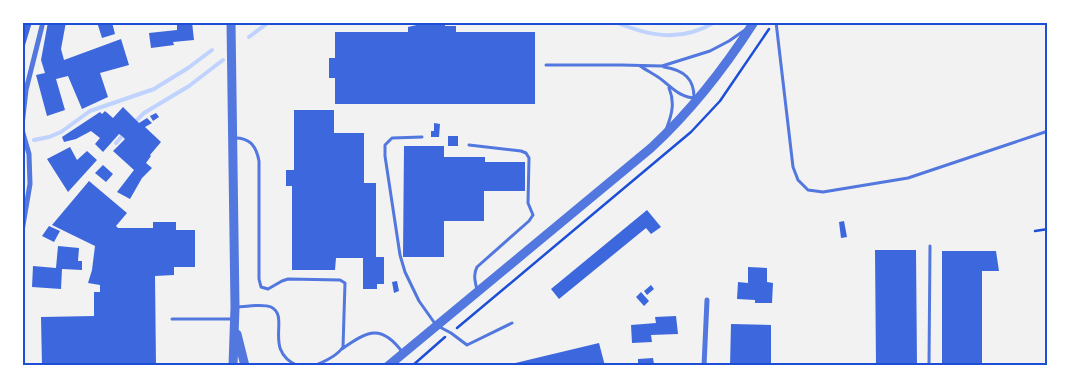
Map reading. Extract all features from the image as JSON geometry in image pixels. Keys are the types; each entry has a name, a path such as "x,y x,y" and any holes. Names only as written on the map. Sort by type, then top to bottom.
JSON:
{"street":[{"path":"22,125 24,89 43,22"},
{"path":"231,22 235,307 233,366"},
{"path":"388,366 477,290 625,171 662,138 729,61 754,23"},
{"path":"22,130 29,154 30,184 22,231"},
{"path":"704,366 707,300"},
{"path":"235,319 245,366"}],"lane":[{"path":"776,22 793,168 798,180 808,190 823,192 908,178 1048,131"},
{"path":"662,66 685,60 719,46 754,23"},
{"path":"546,66 640,66 662,66 678,70 688,76 693,85 696,100 683,96 657,76 640,66"},
{"path":"662,138 668,126 673,108 669,87"},
{"path":"233,138 241,137 249,141 256,149 259,161 259,284 268,289 282,281 288,280 343,281 345,292 344,343 342,350"},
{"path":"422,138 392,138 385,145 401,264 419,301 436,326 467,345 512,323"},
{"path":"469,145 526,153 528,158 528,203 533,215 529,221 477,267 474,279 477,290"},
{"path":"929,366 930,246"},
{"path":"235,307 264,306 274,309 278,319 280,351 286,359 298,366"},
{"path":"172,319 235,319"},
{"path":"313,366 328,359 354,340 366,334 385,334 391,338 403,353"}],"path":[{"path":"1035,231 1048,229"}],"building":[{"path":"22,22 32,22 23,52 22,52"},
{"path":"48,22 66,22 61,49 64,60 121,39 129,65 100,73 108,97 82,109 68,76 56,79 65,110 47,116 36,75 45,73 41,60"},
{"path":"97,22 112,22 115,34 102,38"},
{"path":"177,22 192,22 194,40 173,42 174,45 151,48 149,33 177,30"},
{"path":"430,22 445,22 445,26 456,26 456,32 535,32 535,104 335,104 335,78 329,78 329,58 335,58 335,32 408,32 408,27"},
{"path":"123,107 139,123 147,118 152,123 145,127 161,142 146,163 152,168 142,178 130,199 117,192 134,170 113,151 125,139 122,136 119,134 103,152 95,144 100,138 91,131 76,139 64,142 62,137 100,112 102,114 105,111 113,118"},
{"path":"294,110 334,110 334,133 364,133 364,183 376,183 376,257 384,257 384,284 377,284 377,289 363,289 363,258 336,258 335,270 292,270 292,186 286,186 286,170 294,170"},
{"path":"156,113 159,117 153,121 150,116"},
{"path":"434,123 440,124 439,137 431,137 431,131 434,131"},
{"path":"448,136 458,136 458,146 448,146"},
{"path":"404,146 444,146 444,157 485,157 485,162 525,162 525,191 484,191 484,221 444,221 444,257 403,257"},
{"path":"70,147 77,160 87,151 97,160 68,192 47,159"},
{"path":"103,165 113,174 106,182 95,173"},
{"path":"89,181 127,213 116,226 118,228 153,228 153,222 176,222 176,230 195,230 195,267 174,267 174,275 155,276 156,366 42,366 41,317 94,316 94,292 100,292 100,285 88,283 92,270 95,246 52,225"},
{"path":"647,210 661,227 651,234 646,228 559,299 551,289"},
{"path":"844,221 847,237 841,238 839,222"},
{"path":"49,226 60,231 54,242 42,236"},
{"path":"58,246 79,248 78,261 82,261 82,270 62,269 61,289 32,287 33,266 56,268"},
{"path":"875,250 916,250 917,366 876,366"},
{"path":"942,251 996,251 999,271 982,271 982,366 942,366"},
{"path":"748,267 767,268 767,282 773,283 772,303 755,303 755,300 737,299 738,282 748,283"},
{"path":"397,281 399,291 394,293 392,282"},
{"path":"651,285 654,289 647,295 644,291"},
{"path":"641,292 649,301 644,306 636,297"},
{"path":"676,316 678,334 651,335 652,342 632,343 631,325 656,323 655,317"},
{"path":"731,324 771,325 771,366 730,366"},
{"path":"599,343 605,366 581,366 581,363 572,366 503,366"},
{"path":"653,358 654,364 652,366 638,366 638,359"}],"waterway":[{"path":"249,37 269,22"},
{"path":"615,22 640,31 665,35 690,33 715,22"},
{"path":"34,140 61,132 90,111 154,89 188,68 212,50"},
{"path":"137,120 144,113 189,86 223,60"},
{"path":"116,143 122,136"}]}
